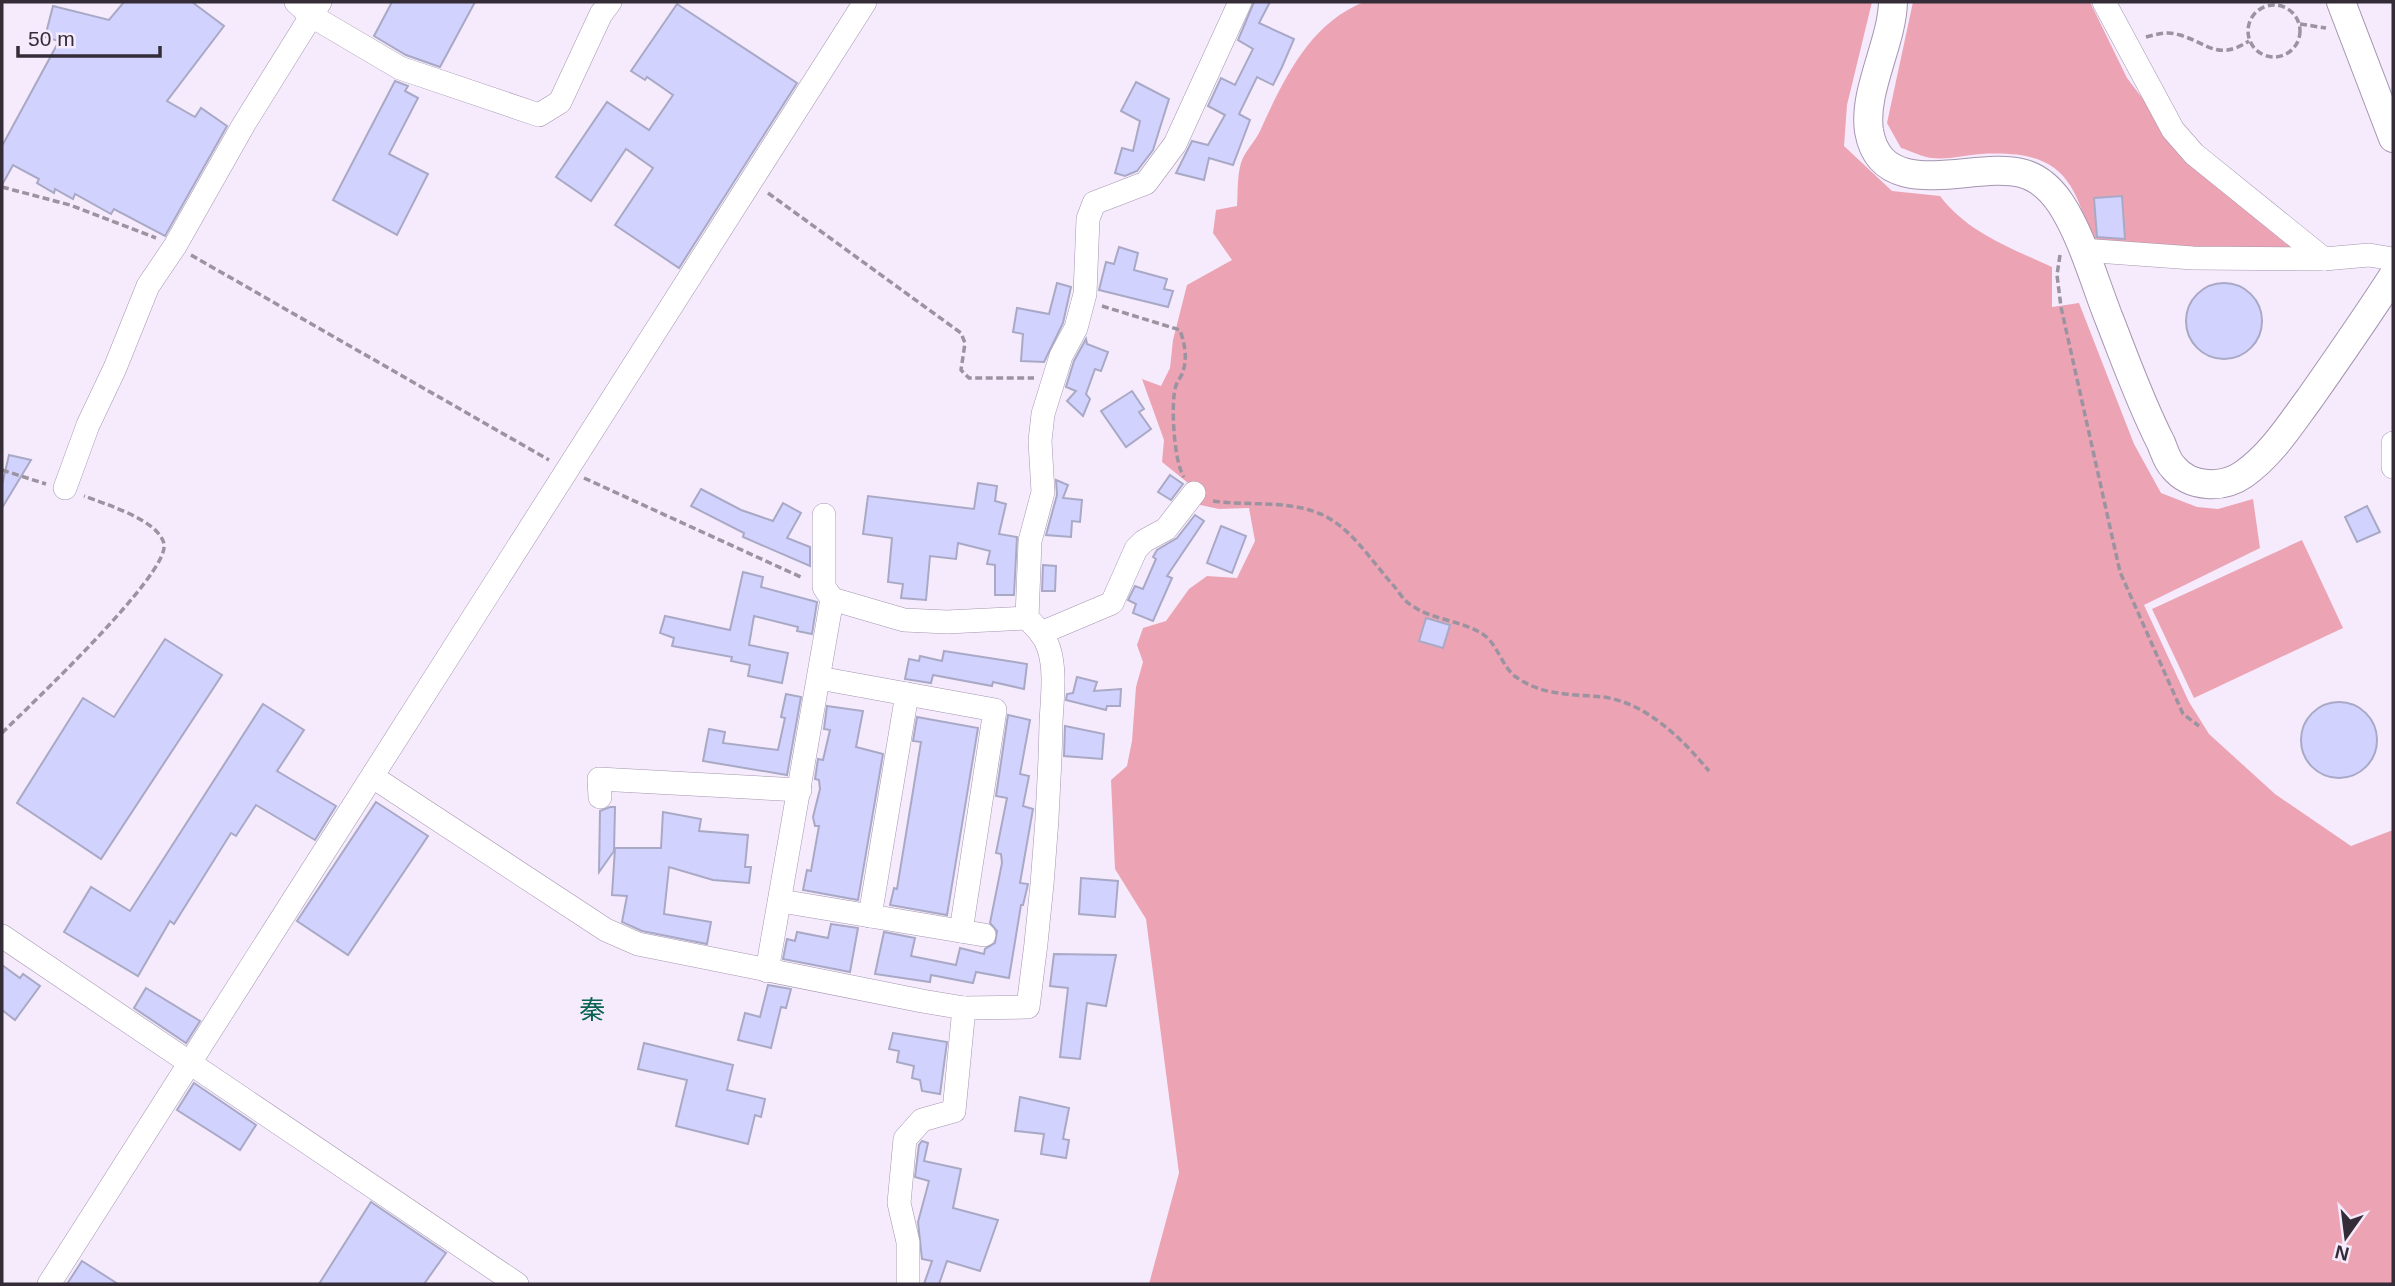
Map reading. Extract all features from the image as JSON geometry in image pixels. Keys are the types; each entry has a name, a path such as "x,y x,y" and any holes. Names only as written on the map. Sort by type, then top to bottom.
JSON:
{"street":[{"path":"65,488 88,425 115,368 148,286 175,246 309,6 400,68 539,115 560,102 601,14 610,2"},
{"path":"50,1284 865,2"},
{"path":"373,777 606,930 638,944 964,1008 1028,1007 1036,950 1051,754 1053,675 1049,649 1034,626 1030,541 1043,492 1040,441 1043,414 1054,377 1076,328 1083,301 1088,219 1094,203 1146,183 1161,166 1175,144 1240,2"},
{"path":"1894,2 1869,116 1873,145 1882,158 1894,168 1915,176 2019,172 2040,181 2052,193 2062,205 2078,241 2152,427 2173,467 2200,484 2217,486 2244,475 2271,450 2354,336 2393,276"},
{"path":"2104,2 2173,130 2194,154 2324,259"},
{"path":"2341,2 2393,138"},
{"path":"2078,241 2193,258 2324,259 2369,255 2393,259"},
{"path":"2393,443 2393,467"},
{"path":"828,593 904,620 1034,626 1112,603 1136,549 1144,541 1166,529 1194,493"},
{"path":"767,971 819,677 828,593 824,516"},
{"path":"819,677 995,710 961,931"},
{"path":"870,916 907,694"},
{"path":"600,797 599,779 800,790"},
{"path":"781,901 984,935"},
{"path":"2,936 517,1284"},
{"path":"908,1284 908,1242 899,1203 905,1139 922,1120 954,1111 964,1008"}],"path":[{"path":"2249,41 2252,20 2264,5 2271,3 2289,10 2300,24 2333,28"},
{"path":"2249,41 2261,54 2281,57 2295,47 2300,24"},
{"path":"2123,39 2169,33 2182,35 2204,47 2222,51 2249,41"},
{"path":"750,181 961,333 965,343 961,370 969,379 1054,377"},
{"path":"2,187 70,205 175,246 568,470 828,593"},
{"path":"2078,241 2058,261 2058,287 2110,534 2120,572 2183,714 2199,726"},
{"path":"1083,301 1180,330 1186,348 1183,372 1175,386 1177,455 1180,472 1194,493 1209,500 1284,506 1319,513 1340,526 1356,542 1411,606 1456,620 1488,638 1498,657 1515,676 1548,691 1604,698 1650,715 1692,751 1709,771"},
{"path":"2,470 65,488 142,520 158,531 164,546 160,561 140,589 2,733"}],"shaded area":[{"path":"1364,2 1872,2 1847,105 1844,146 1892,191 1940,196 1951,209 1977,230 2052,267 2052,307 2079,303 2134,444 2161,493 2197,507 2218,509 2253,499 2260,548 2144,605 2189,702 2209,734 2275,794 2351,846 2393,830 2393,1284 1149,1284 1179,1173 1146,919 1115,869 1111,780 1127,766 1132,741 1136,687 1143,662 1137,645 1143,628 1166,621 1189,589 1207,576 1237,578 1255,541 1249,508 1219,509 1191,503 1188,483 1162,462 1164,440 1142,379 1161,386 1170,368 1173,340 1187,285 1232,260 1213,233 1216,210 1237,206 1242,159 1258,135 1289,73 1300,55 1328,24"},
{"path":"1913,2 2090,2 2127,78 2197,170 2290,247 2261,250 2092,244 2078,200 2069,184 2059,172 2045,163 2007,154 1932,158 1901,148 1887,123"},
{"path":"2302,540 2343,628 2194,698 2152,609"}],"building":[{"path":"124,2 192,2 224,26 167,101 195,117 201,108 227,126 165,236 114,209 111,214 75,194 73,199 55,189 54,193 37,183 39,179 13,165 2,185 2,146 59,41 45,37 53,6 109,20"},
{"path":"392,2 475,2 440,67 406,55 374,36"},
{"path":"1254,2 1270,2 1259,23 1294,39 1282,67 1273,85 1257,77 1239,114 1250,120 1233,165 1209,158 1204,180 1176,173 1192,141 1208,145 1225,115 1208,106 1221,78 1235,85 1253,49 1238,40"},
{"path":"677,4 797,83 679,268 615,225 653,168 626,149 591,201 556,177 607,102 649,130 673,95 647,77 645,80 631,71"},
{"path":"395,81 408,86 405,91 418,98 389,154 428,174 397,235 333,200"},
{"path":"1136,82 1169,99 1153,150 1137,171 1125,176 1115,173 1122,148 1133,151 1140,121 1121,111"},
{"path":"2122,196 2125,239 2097,237 2094,198"},
{"path":"1119,247 1138,253 1134,270 1167,279 1164,289 1173,291 1168,307 1099,290 1106,262 1114,264"},
{"path":"1057,283 1071,287 1063,323 1044,362 1021,361 1023,334 1013,332 1017,308 1049,314"},
{"path":"2224,283 2238,286 2251,294 2259,307 2262,321 2259,335 2251,348 2238,356 2224,359 2210,356 2197,348 2189,335 2186,321 2189,307 2197,294 2210,286"},
{"path":"1086,339 1087,344 1108,352 1101,371 1095,369 1086,394 1090,399 1083,416 1067,401 1076,391 1066,387 1074,361"},
{"path":"1132,391 1144,409 1139,412 1151,429 1126,447 1101,411"},
{"path":"9,455 31,460 2,508 2,485"},
{"path":"1170,475 1183,484 1171,500 1158,492"},
{"path":"1056,480 1068,485 1063,498 1082,500 1080,522 1072,521 1071,537 1046,535 1057,495"},
{"path":"978,483 997,486 995,501 1006,504 999,534 1017,537 1014,595 995,595 995,565 987,564 990,551 958,543 956,559 930,556 926,600 901,598 903,584 888,582 892,538 863,534 868,496 974,509"},
{"path":"701,489 741,510 773,521 783,503 801,513 787,538 810,547 810,566 743,537 744,533 691,506"},
{"path":"2367,506 2380,532 2357,542 2345,517"},
{"path":"1195,515 1204,521 1167,576 1172,578 1153,621 1133,613 1136,604 1128,600 1135,586 1143,589 1157,550 1177,538"},
{"path":"1221,526 1246,536 1232,573 1207,563"},
{"path":"1043,565 1056,566 1055,591 1042,591"},
{"path":"743,572 763,577 761,587 817,602 812,634 797,631 798,627 754,616 749,645 788,653 782,683 748,676 750,665 731,661 732,657 672,646 674,638 660,633 665,616 730,630"},
{"path":"1426,618 1450,625 1443,648 1419,641"},
{"path":"165,639 222,675 101,859 17,803 83,698 114,717"},
{"path":"944,651 1027,664 1024,689 993,682 992,686 933,675 931,683 905,679 909,659 919,661 920,656 942,661"},
{"path":"1077,677 1097,682 1094,691 1121,689 1120,706 1107,706 1106,710 1066,700 1067,694 1073,693"},
{"path":"786,694 801,697 787,775 703,761 709,729 725,732 723,743 778,750 785,718 781,717"},
{"path":"2339,702 2354,705 2366,713 2374,725 2377,740 2374,755 2366,767 2354,775 2339,778 2324,775 2312,767 2304,755 2301,740 2304,725 2312,713 2324,705"},
{"path":"263,704 304,730 277,771 336,806 315,840 256,805 236,836 231,833 174,924 170,921 138,976 64,932 91,887 130,911"},
{"path":"827,706 863,711 856,747 883,754 858,900 803,890 807,870 811,871 819,826 815,826 813,817 820,789 819,780 815,779 818,759 823,760 830,730 824,729"},
{"path":"1008,715 1030,720 1020,774 1029,776 1023,806 1033,809 1020,883 1028,884 1021,905 1009,978 976,972 973,983 931,975 930,982 875,974 884,932 915,938 911,956 956,965 960,948 984,954 985,949 995,943 997,931 990,923 1002,863 1001,854 996,853 1007,798 996,796"},
{"path":"917,717 978,728 947,915 890,905 894,888 897,889 921,742 913,741"},
{"path":"1065,726 1104,734 1102,759 1064,756"},
{"path":"376,802 428,836 348,955 297,921"},
{"path":"615,807 614,851 599,872 600,811"},
{"path":"663,812 701,819 699,831 748,835 745,867 751,867 749,883 713,880 669,867 664,914 711,922 707,944 642,931 622,922 627,896 612,895 615,848 661,848"},
{"path":"1081,878 1118,881 1115,917 1079,914"},
{"path":"831,924 858,928 850,972 783,959 787,939 795,941 797,932 828,938"},
{"path":"1054,954 1116,955 1106,1006 1087,1003 1080,1059 1060,1057 1068,988 1050,986"},
{"path":"2,965 20,978 23,974 40,986 15,1020 2,1010"},
{"path":"768,985 791,989 786,1008 781,1007 771,1048 738,1040 745,1013 760,1017"},
{"path":"146,988 200,1021 186,1043 134,1008"},
{"path":"893,1033 947,1042 940,1094 922,1091 920,1080 912,1078 914,1066 897,1062 899,1051 889,1049"},
{"path":"644,1043 733,1065 727,1090 765,1099 761,1117 755,1115 748,1144 676,1126 687,1080 638,1069"},
{"path":"194,1083 256,1125 240,1150 177,1110"},
{"path":"1020,1097 1069,1108 1063,1139 1069,1140 1066,1158 1041,1154 1044,1134 1015,1131"},
{"path":"922,1141 928,1143 924,1161 961,1169 953,1208 998,1220 980,1271 947,1261 939,1284 924,1284 932,1261 922,1259 918,1222 929,1181 915,1177 919,1145"},
{"path":"371,1202 446,1253 424,1284 319,1284"},
{"path":"82,1261 118,1284 67,1284"}],"district":[{"name":"秦","path":"592,1010"}]}
